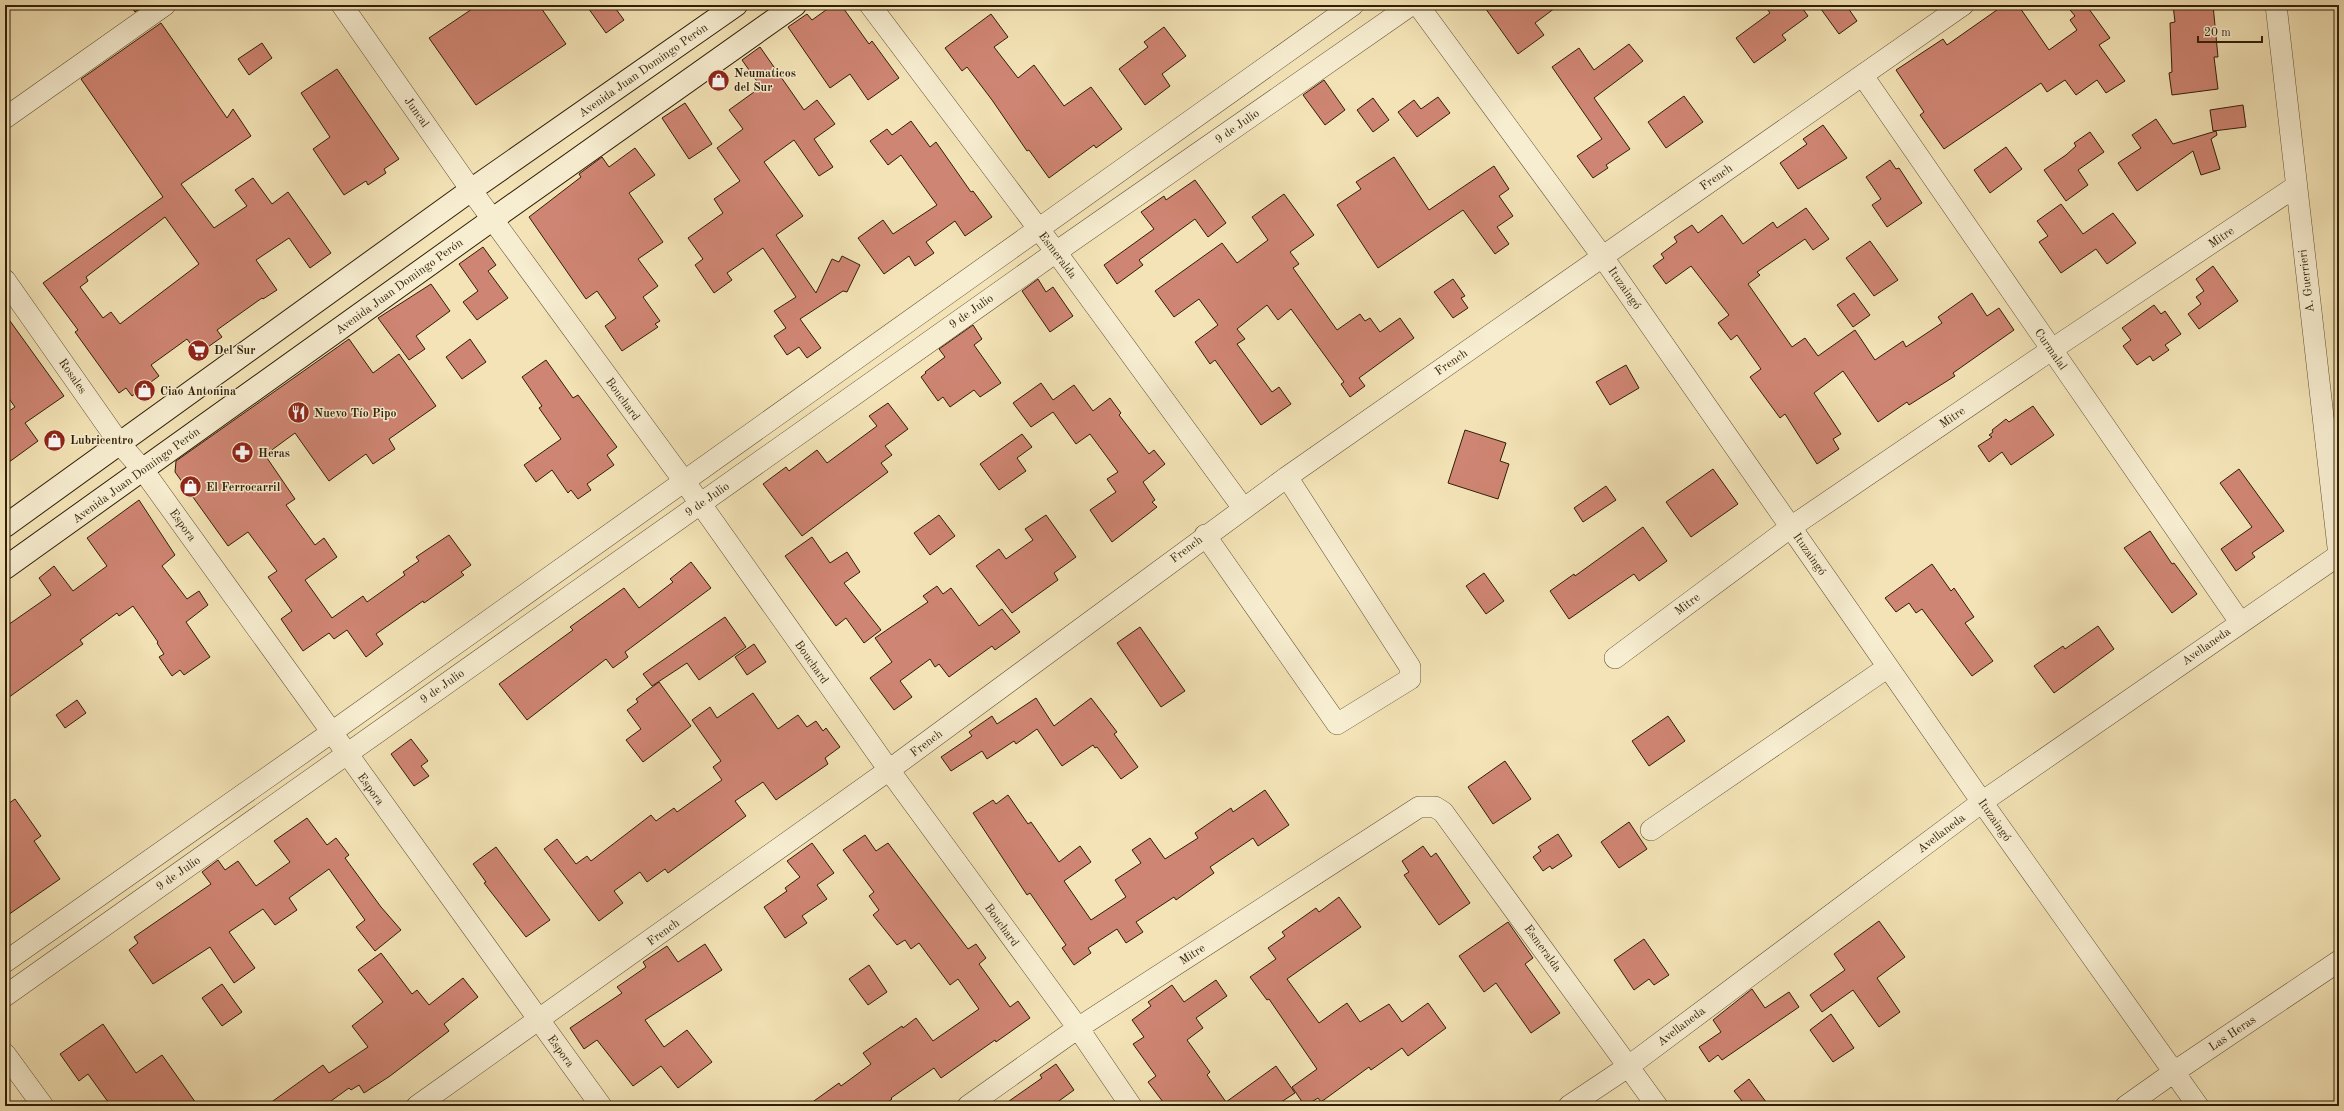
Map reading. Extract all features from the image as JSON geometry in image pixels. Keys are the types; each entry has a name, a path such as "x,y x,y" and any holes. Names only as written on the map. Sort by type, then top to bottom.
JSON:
{"main road":[{"name":"Avenida Juan Domingo Perón","path":"5,526 471,190 736,5"},
{"name":"Avenida Juan Domingo Perón","path":"5,568 795,5"}],"street":[{"path":"5,118 165,5"},
{"name":"Juncal","path":"342,5 471,190 493,219"},
{"name":"Esmeralda","path":"870,5 1056,252 1243,508"},
{"path":"5,962 332,732 1037,228 1353,5"},
{"name":"9 de Julio","path":"5,996 1056,252 1411,5"},
{"name":"Ituzaingó","path":"1418,5 1602,256 1982,802 2198,1106"},
{"name":"French","path":"417,1106 889,770 1205,535 1963,5"},
{"name":"A. Guerrieri","path":"2276,5 2295,187 2339,555"},
{"name":"Curmalal","path":"1863,76 2240,622"},
{"name":"Mitre","path":"1616,658 1791,528 2051,350 2295,187"},
{"name":"Bouchard","path":"493,219 683,482 700,503 889,770 1078,1028 1131,1106"},
{"name":"Rosales","path":"5,280 120,444 143,470"},
{"name":"Espora","path":"143,470 332,732 346,754 601,1106"},
{"path":"1205,535 1337,724 1410,679 1410,667 1287,477"},
{"name":"Avellaneda","path":"1568,1106 1628,1066 1982,802 2240,622 2339,555"},
{"path":"1651,830 1888,667"},
{"name":"Esmeralda","path":"1419,807 1435,807 1443,812 1658,1106"},
{"name":"Mitre","path":"968,1106 1078,1028 1419,807"},
{"name":"Las Heras","path":"2126,1106 2339,961"},
{"path":"5,1054 42,1106"}],"building":[{"path":"130,5 144,5 135,12"},
{"path":"478,5 539,5 566,44 476,105 429,38"},
{"path":"586,5 613,5 624,20 606,33"},
{"path":"833,5 841,5 869,44 872,41 899,78 868,100 850,74 830,88 788,27 807,14 812,20"},
{"path":"1483,5 1559,5 1535,23 1544,35 1518,54"},
{"path":"1764,5 1800,5 1808,16 1782,35 1786,40 1754,63 1736,38 1770,13"},
{"path":"1818,5 1846,5 1857,21 1839,34"},
{"path":"2004,5 2018,5 2049,50 2077,30 2070,20 2075,16 2066,5 2086,5 2110,38 2099,45 2125,81 2106,93 2097,80 2076,95 2065,80 2047,92 2041,83 1944,149 1920,115 1924,112 1896,70 1943,39 1947,45"},
{"path":"2173,5 2213,5 2218,57 2214,57 2218,89 2172,95 2169,73 2172,72 2170,23 2175,22"},
{"path":"991,14 1008,37 994,47 1018,78 1034,65 1064,106 1091,87 1122,129 1096,148 1094,145 1049,178 1029,150 1027,151 967,67 962,71 945,48"},
{"path":"161,23 227,118 233,109 251,136 181,184 214,228 247,206 235,190 253,178 272,204 288,192 331,253 310,268 289,238 256,260 277,290 263,299 262,298 217,330 222,337 198,354 187,339 151,365 159,376 132,396 126,388 119,393 75,332 78,330 43,283 163,197 81,79","holes":["165,217 199,264 120,324 111,312 103,318 80,287 88,281 86,277"]},
{"path":"1164,27 1186,56 1162,74 1170,86 1145,105 1119,69 1148,47 1144,42"},
{"path":"262,43 272,58 249,75 238,59"},
{"path":"1629,44 1643,61 1594,98 1630,149 1606,165 1608,168 1593,178 1577,156 1602,139 1552,67 1579,48 1594,70"},
{"path":"760,47 804,110 817,100 835,124 814,139 833,167 819,176 794,140 764,162 803,216 776,235 816,293 832,259 839,262 842,256 860,265 847,292 843,291 800,319 821,348 807,358 799,347 787,355 774,336 786,328 774,311 796,297 763,248 727,273 732,280 714,293 695,265 703,259 688,238 723,213 714,199 740,181 717,148 743,129 729,110 761,87 742,60"},
{"path":"337,69 399,159 384,169 386,173 368,185 366,181 344,195 313,149 330,137 301,93"},
{"path":"1324,80 1345,110 1325,125 1303,95"},
{"path":"1684,96 1703,122 1666,148 1648,122"},
{"path":"1438,97 1450,113 1417,137 1398,112 1414,100 1421,109"},
{"path":"1373,98 1389,120 1373,132 1357,110"},
{"path":"685,103 712,144 689,159 662,118"},
{"path":"2243,105 2246,127 2213,131 2210,110"},
{"path":"2156,119 2173,144 2216,131 2217,135 2211,139 2220,169 2201,175 2193,151 2137,191 2118,163 2141,148 2132,135"},
{"path":"911,121 930,147 936,142 971,192 973,191 992,217 965,236 955,221 926,242 934,253 915,266 909,256 884,274 858,238 883,220 893,234 937,205 901,155 888,165 870,141 887,129 892,135"},
{"path":"1823,125 1847,158 1798,189 1780,163 1807,144 1803,139"},
{"path":"2090,132 2104,152 2078,170 2088,185 2066,201 2044,170 2066,155 2076,146 2074,143"},
{"path":"2006,147 2022,169 1990,193 1974,170"},
{"path":"635,148 655,175 629,193 663,242 638,259 658,286 643,297 660,321 655,324 658,327 622,351 605,326 616,318 597,291 586,299 529,217 581,177 579,174 602,157 609,167"},
{"path":"1394,157 1429,210 1494,166 1509,189 1499,196 1513,216 1497,227 1509,244 1495,254 1463,210 1378,268 1337,205 1361,189 1356,182"},
{"path":"1890,160 1896,169 1899,168 1922,203 1887,227 1872,205 1881,199 1866,177"},
{"path":"1195,180 1226,223 1208,237 1195,219 1139,260 1143,265 1117,284 1104,265 1154,229 1141,212 1164,196 1166,200"},
{"path":"1284,194 1314,235 1290,252 1299,264 1293,268 1337,330 1360,314 1365,321 1370,318 1380,332 1400,318 1414,338 1359,378 1365,386 1350,397 1341,384 1344,382 1291,309 1278,320 1267,305 1237,329 1245,339 1237,344 1272,392 1279,387 1291,404 1261,425 1215,360 1210,364 1195,342 1218,325 1199,299 1174,317 1155,291 1222,243 1237,263 1268,240 1252,217"},
{"path":"2061,204 2083,234 2113,213 2136,243 2107,264 2096,249 2061,273 2039,242 2048,236 2037,221"},
{"path":"1806,208 1829,239 1813,250 1805,239 1757,272 1760,275 1748,284 1792,347 1805,338 1818,356 1855,330 1875,360 1903,341 1906,347 1942,323 1938,317 1972,293 1987,316 1999,308 2014,330 1953,373 1955,376 1909,405 1907,402 1878,422 1843,371 1814,393 1841,434 1833,439 1839,449 1817,464 1785,414 1780,418 1750,377 1761,369 1737,335 1731,340 1718,323 1729,315 1691,266 1666,284 1653,266 1664,258 1661,254 1677,242 1674,237 1692,225 1698,233 1722,215 1743,244 1773,222 1777,228"},
{"path":"1870,241 1898,280 1874,296 1846,258"},
{"path":"483,247 496,265 488,271 508,298 477,320 463,302 478,291 459,264"},
{"path":"2213,266 2238,301 2199,329 2188,314 2201,304 2196,297 2204,291 2196,279"},
{"path":"1038,279 1046,292 1053,287 1073,316 1050,332 1022,291"},
{"path":"1453,279 1465,296 1461,298 1468,308 1453,318 1434,292"},
{"path":"431,284 450,311 416,336 425,349 409,360 378,318"},
{"path":"1854,293 1870,315 1853,327 1837,305"},
{"path":"2154,305 2161,314 2165,311 2181,334 2165,345 2169,350 2153,361 2150,356 2137,365 2123,346 2131,340 2122,328"},
{"path":"5,314 64,396 25,423 38,441 5,465 5,414 15,407 5,393"},
{"path":"973,325 982,339 974,345 1001,383 980,397 974,390 950,407 943,397 938,401 921,377 926,373 925,372 945,357 939,349"},
{"path":"349,339 373,373 399,354 436,406 389,439 395,449 373,464 366,454 329,481 295,433 265,455 295,499 286,505 315,545 324,538 337,557 305,580 332,618 363,596 367,602 405,575 403,572 419,561 416,557 449,535 471,565 461,572 464,575 424,603 423,601 376,634 383,644 366,657 347,630 334,639 329,633 303,651 281,619 292,611 268,577 277,571 248,532 228,546 175,472 176,461"},
{"path":"470,339 486,362 462,379 446,357"},
{"path":"546,360 573,398 578,395 617,447 607,455 614,465 587,484 591,490 578,499 571,490 568,493 552,470 536,482 524,465 561,439 539,408 542,406 522,377"},
{"path":"1626,365 1639,388 1610,405 1596,382"},
{"path":"1041,383 1053,400 1074,385 1093,411 1110,398 1121,413 1119,415 1149,454 1154,450 1165,464 1143,482 1155,500 1152,502 1157,507 1112,542 1090,510 1116,492 1107,479 1118,472 1090,434 1076,444 1053,412 1031,427 1013,403"},
{"path":"888,403 908,429 885,446 892,455 881,463 888,472 802,536 763,484 786,467 789,471 817,450 827,463 877,426 869,416"},
{"path":"2033,406 2054,435 2011,465 2002,452 1989,462 1978,446 1992,437 1989,435 1993,432 1992,430 2006,419 2009,422"},
{"path":"1465,430 1506,443 1500,461 1509,464 1498,499 1448,483"},
{"path":"1022,434 1032,447 1017,458 1026,471 999,490 980,464"},
{"path":"1713,469 1738,504 1691,537 1666,502"},
{"path":"2239,469 2284,531 2252,553 2255,557 2236,571 2221,549 2252,527 2220,483"},
{"path":"1606,486 1616,500 1583,522 1574,508"},
{"path":"139,500 175,555 162,566 187,599 199,591 208,605 186,622 210,657 184,675 180,670 172,676 159,657 164,654 157,643 158,642 133,606 119,616 117,613 80,640 83,644 5,700 5,627 51,595 39,578 54,566 73,591 107,566 87,538"},
{"path":"939,515 955,536 930,555 914,533"},
{"path":"1046,515 1076,557 1054,573 1058,580 1012,613 976,566 999,549 1006,559 1033,540 1025,529"},
{"path":"1643,527 1667,561 1639,581 1634,574 1569,619 1550,591 1574,574 1575,576"},
{"path":"2150,531 2172,564 2174,563 2197,594 2172,613 2124,548"},
{"path":"812,537 830,563 847,552 860,572 844,583 881,630 864,643 846,618 836,626 785,556"},
{"path":"691,562 711,588 625,652 628,657 613,668 606,659 527,720 499,684 573,630 570,627 624,588 639,608 673,582 670,579"},
{"path":"1932,564 1951,591 1954,588 1974,617 1965,623 1993,661 1972,676 1922,609 1916,613 1909,603 1896,612 1885,598"},
{"path":"1484,573 1504,601 1486,614 1466,586"},
{"path":"937,586 943,594 951,588 979,626 1002,609 1020,632 995,650 992,646 949,677 939,664 935,667 930,659 900,681 912,697 894,710 870,678 892,662 875,638 928,602 923,596"},
{"path":"725,617 746,647 699,680 687,663 652,686 643,674"},
{"path":"2098,626 2114,649 2054,693 2034,666 2063,646 2065,649"},
{"path":"1140,627 1185,691 1161,707 1117,643"},
{"path":"754,644 766,662 747,675 735,657"},
{"path":"659,682 691,726 643,762 626,740 641,729 627,710 638,702 636,699"},
{"path":"753,693 778,729 798,715 807,727 816,721 823,731 826,728 840,747 825,758 828,764 776,800 763,782 735,801 746,816 668,873 665,869 647,882 640,872 614,891 623,903 599,921 544,849 557,839 576,864 587,856 591,861 651,815 656,821 674,808 677,812 722,780 713,767 721,761 692,720 710,707 717,718"},
{"path":"1036,698 1054,726 1091,698 1117,732 1114,734 1138,767 1121,779 1097,747 1095,748 1093,745 1062,766 1037,729 1016,744 1014,741 987,759 982,751 951,771 941,757 972,736 969,732 992,716 997,724"},
{"path":"77,700 86,713 65,728 56,715"},
{"path":"1668,716 1685,741 1649,766 1632,741"},
{"path":"411,739 428,761 421,766 429,776 414,786 391,754"},
{"path":"1505,761 1531,799 1493,824 1468,787"},
{"path":"1265,790 1289,825 1258,846 1253,838 1210,867 1214,873 1176,900 1174,897 1136,922 1143,932 1126,943 1117,929 1088,948 1091,953 1074,965 1062,948 1066,945 1030,893 1027,895 973,813 993,800 996,804 1008,795 1028,824 1031,822 1059,862 1080,846 1091,862 1064,881 1091,920 1126,897 1115,880 1141,863 1132,850 1150,838 1165,859 1198,838 1195,833 1231,808 1233,812"},
{"path":"15,799 41,836 34,841 60,879 5,917 5,806"},
{"path":"307,818 327,845 336,838 349,855 345,858 381,907 401,930 375,951 356,927 365,920 329,869 289,898 297,910 275,925 263,909 229,932 255,968 234,983 210,947 153,984 129,950 138,943 134,937 211,884 202,872 218,860 225,870 238,861 256,886 290,862 274,841"},
{"path":"1629,822 1647,849 1619,868 1601,842"},
{"path":"1558,834 1572,856 1552,869 1550,866 1543,871 1533,857 1541,851 1538,847"},
{"path":"865,835 876,851 888,843 968,949 976,944 986,958 979,964 1010,1007 1018,1001 1030,1018 996,1042 995,1040 941,1078 934,1068 891,1098 892,1099 883,1106 807,1106 839,1083 841,1086 871,1064 863,1053 916,1018 933,1041 979,1009 958,979 950,985 919,943 911,949 905,940 897,945 873,915 879,910 869,896 874,892 843,850"},
{"path":"812,843 834,873 817,885 827,899 802,916 807,923 785,938 764,907 787,891 785,888 800,877 787,861"},
{"path":"1423,846 1431,857 1436,853 1470,903 1439,925 1404,875 1409,872 1402,861"},
{"path":"496,847 550,920 526,937 484,883 486,882 473,864"},
{"path":"1339,897 1361,927 1287,979 1319,1023 1347,1003 1360,1022 1389,1004 1402,1022 1428,1003 1446,1028 1408,1056 1402,1048 1371,1070 1369,1067 1321,1102 1318,1098 1305,1106 1292,1087 1317,1069 1269,999 1267,1000 1250,977 1276,959 1268,948 1285,936 1282,932 1316,908 1319,912"},
{"path":"1879,921 1905,957 1877,978 1900,1012 1879,1027 1853,990 1822,1012 1810,995 1845,970 1834,954"},
{"path":"1508,922 1533,958 1525,964 1560,1013 1531,1033 1496,983 1484,992 1459,956"},
{"path":"1644,939 1669,975 1654,985 1649,979 1634,990 1614,960"},
{"path":"705,944 722,970 645,1020 664,1047 687,1030 712,1062 678,1088 661,1066 633,1086 597,1040 584,1049 570,1028 622,993 617,987 646,967 643,962 667,946 678,962"},
{"path":"381,953 412,994 417,990 429,1005 463,978 478,997 444,1024 449,1031 390,1076 364,1093 359,1085 351,1090 349,1088 324,1106 266,1106 323,1065 329,1073 368,1047 352,1026 383,1002 358,970"},
{"path":"869,965 887,992 868,1005 849,979"},
{"path":"1216,980 1227,996 1196,1018 1203,1028 1187,1040 1210,1072 1207,1075 1226,1102 1276,1066 1295,1093 1275,1106 1166,1106 1148,1082 1156,1076 1133,1044 1144,1037 1132,1020 1151,1006 1148,1002 1172,985 1184,1002"},
{"path":"222,984 242,1012 222,1026 202,998"},
{"path":"1752,989 1765,1008 1789,992 1799,1007 1722,1060 1718,1055 1709,1062 1699,1047 1721,1032 1713,1020"},
{"path":"1831,1014 1854,1048 1833,1062 1810,1030"},
{"path":"103,1024 136,1073 162,1055 198,1106 111,1106 88,1074 79,1081 60,1054"},
{"path":"1056,1064 1074,1090 1052,1106 1002,1106 1042,1078 1040,1075"},
{"path":"1749,1079 1769,1106 1746,1106 1734,1091"}],"place":[{"name":"Neumaticos del Sur","path":"718,80"},
{"name":"Del Sur","path":"199,350"},
{"name":"Ciao Antonina","path":"145,391"},
{"name":"Nuevo Tío Pipo","path":"298,413"},
{"name":"Lubricentro","path":"54,440"},
{"name":"Heras","path":"243,453"},
{"name":"El Ferrocarril","path":"190,487"}]}
